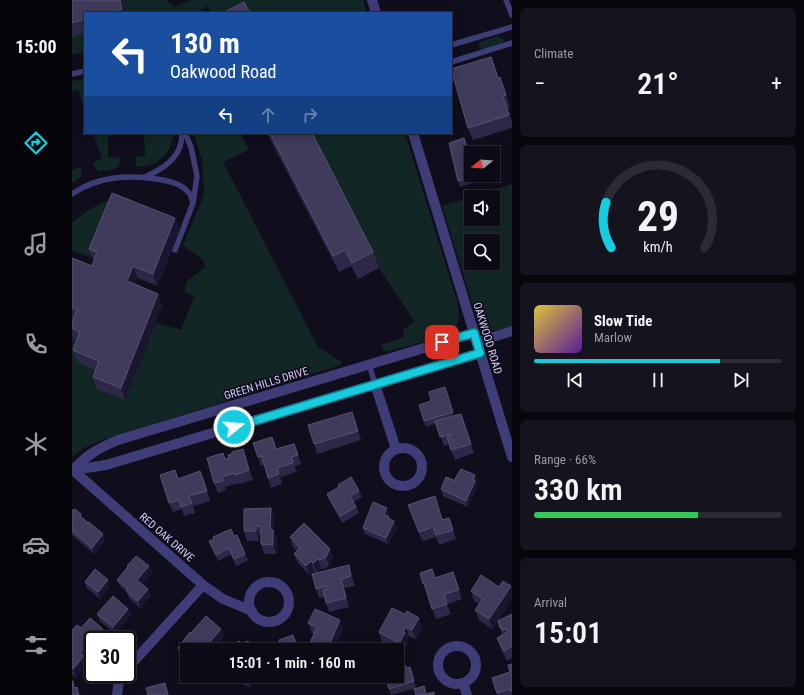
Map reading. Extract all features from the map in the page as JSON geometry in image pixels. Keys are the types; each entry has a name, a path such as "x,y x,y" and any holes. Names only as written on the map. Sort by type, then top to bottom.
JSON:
{"street":[{"path":"372,0 376,12"},
{"name":"OAKWOOD ROAD","path":"413,134 512,457"},
{"name":"GREEN HILLS DRIVE","path":"72,471 86,457 101,447 118,440 370,364 475,338 512,331"},
{"path":"72,471 106,465 480,353"},
{"path":"375,384 396,449"},
{"name":"RED OAK DRIVE","path":"72,471 204,585 223,599 252,611"},
{"path":"136,660 204,585"},
{"path":"117,695 119,683"},
{"path":"463,683 467,695"}],"lane":[{"path":"506,0 512,15"},
{"path":"452,45 512,27"},
{"path":"452,62 512,43"},
{"path":"72,74 84,71"},
{"path":"145,177 158,172 170,161 180,149 184,134"},
{"path":"175,250 193,203 197,176 191,147 184,134"},
{"path":"72,194 92,183 108,179 126,176 145,177 174,182 188,192 193,203"},
{"path":"370,364 375,384"},
{"path":"227,407 234,427"}],"green space":[{"path":"121,0 166,0 174,7 191,0 363,0 367,12 211,12 207,6 199,12 124,12"},
{"path":"84,33 84,52 72,55 72,37"},
{"path":"498,36 503,39 501,45 483,50 478,47 480,42"},
{"path":"84,79 84,106 78,90 72,91 72,81"},
{"path":"93,134 108,134 108,157 117,157 120,159 119,166 114,169 101,171 95,169 93,163 102,158"},
{"path":"144,134 174,134 170,147 159,160 150,165 141,167 136,166 135,157 145,156"},
{"path":"193,134 241,134 249,150 223,162 318,347 343,363 338,366 102,440 84,448 72,457 72,319 81,322 85,344 103,373 125,400 156,323 181,330 194,297 185,292 187,282 205,267 203,260 183,245 204,195 202,160"},
{"path":"311,134 405,134 457,301 459,315 458,324 454,332 450,335 389,351 383,351 381,345 404,337 403,330 415,322 379,268"},
{"path":"81,168 82,175 79,179 72,183 72,170"},
{"path":"512,184 512,326 493,331 485,329 478,322 442,206 464,199 464,226 500,226 500,190 493,190"},
{"path":"119,197 94,259 72,250 72,223 94,207"}],"building":[{"path":"72,0 120,0 122,9 111,12 84,12 84,19 72,23"},
{"path":"244,2 249,12 225,12"},
{"path":"491,57 506,95 503,96 509,115 468,128 452,69"},
{"path":"271,134 313,134 373,252 352,263 345,250 333,256"},
{"path":"464,138 466,146 464,146 464,179 458,181 449,143"},
{"path":"112,193 175,218 153,274 133,266 127,281 158,294 121,388 93,377 99,361 73,350 80,332 72,328 72,322 77,310 72,308 72,258 92,266 97,252 89,249"},
{"path":"445,387 453,412 424,421 419,405 431,401 429,392"},
{"path":"352,412 358,431 314,444 308,425"},
{"path":"461,414 471,444 451,450 447,437 451,434 440,437 435,421"},
{"path":"272,437 276,449 294,444 298,455 291,457 293,463 277,468 279,474 268,478 262,456 258,457 253,443"},
{"path":"243,449 249,470 235,475 234,473 222,477 223,481 214,483 207,458 223,453 225,459 229,458 228,455 232,454 232,452"},
{"path":"461,469 475,475 473,480 475,481 466,501 441,489 446,477 456,481 455,479"},
{"path":"175,470 178,479 200,471 207,491 189,496 192,503 181,507 179,500 169,503 160,475"},
{"path":"351,477 359,491 350,496 356,507 340,516 327,494 339,487 338,485"},
{"path":"435,496 442,520 449,518 453,530 436,535 433,527 419,532 408,505"},
{"path":"373,502 387,508 384,514 394,521 386,538 363,528"},
{"path":"271,508 270,530 273,530 273,545 261,544 261,526 256,526 256,531 244,531 244,509"},
{"path":"72,509 73,511 75,509 81,514 80,516 103,534 92,548 72,531"},
{"path":"304,523 330,549 326,557 319,560 318,559 313,563 311,561 306,566 294,554 300,548 290,537"},
{"path":"231,529 234,536 237,535 245,554 234,559 229,548 216,555 209,541 214,539 213,537"},
{"path":"136,556 149,566 137,580 148,589 138,601 127,592 128,589 117,580"},
{"path":"349,565 351,576 341,579 346,598 326,603 323,590 327,589 327,586 316,589 312,574"},
{"path":"95,569 108,580 98,592 85,582"},
{"path":"432,569 435,578 453,572 459,590 444,594 447,604 432,609 420,573"},
{"path":"481,575 499,587 503,581 511,586 489,619 475,610 483,599 471,591"},
{"path":"113,596 128,609 113,627 97,614"},
{"path":"392,608 405,614 407,611 419,618 412,630 406,627 403,632 405,633 399,643 379,632"},
{"path":"315,609 340,620 330,643 310,643 317,627 308,623"},
{"path":"512,614 512,646 504,651 497,638 508,632 506,629 503,630 500,628 498,621"},
{"path":"206,616 221,629 209,643 182,643 190,632 191,633"},
{"path":"90,618 103,629 101,631 84,631 84,649 80,653 84,656 73,669 72,630 77,625 81,628"},
{"path":"293,635 296,643 280,643 279,640"},
{"path":"512,664 512,691 510,691 510,689 497,693 492,678 510,672 508,665"},
{"path":"404,666 407,668 410,667 414,681 389,689 387,683 404,683"},
{"path":"72,681 74,688 77,687 79,695 72,695"},
{"path":"165,683 168,695 148,695 146,688"},
{"path":"424,686 426,694 434,692 434,695 416,695 414,689"}],"route":[{"path":"234,427 480,353 474,333 442,342"}]}
